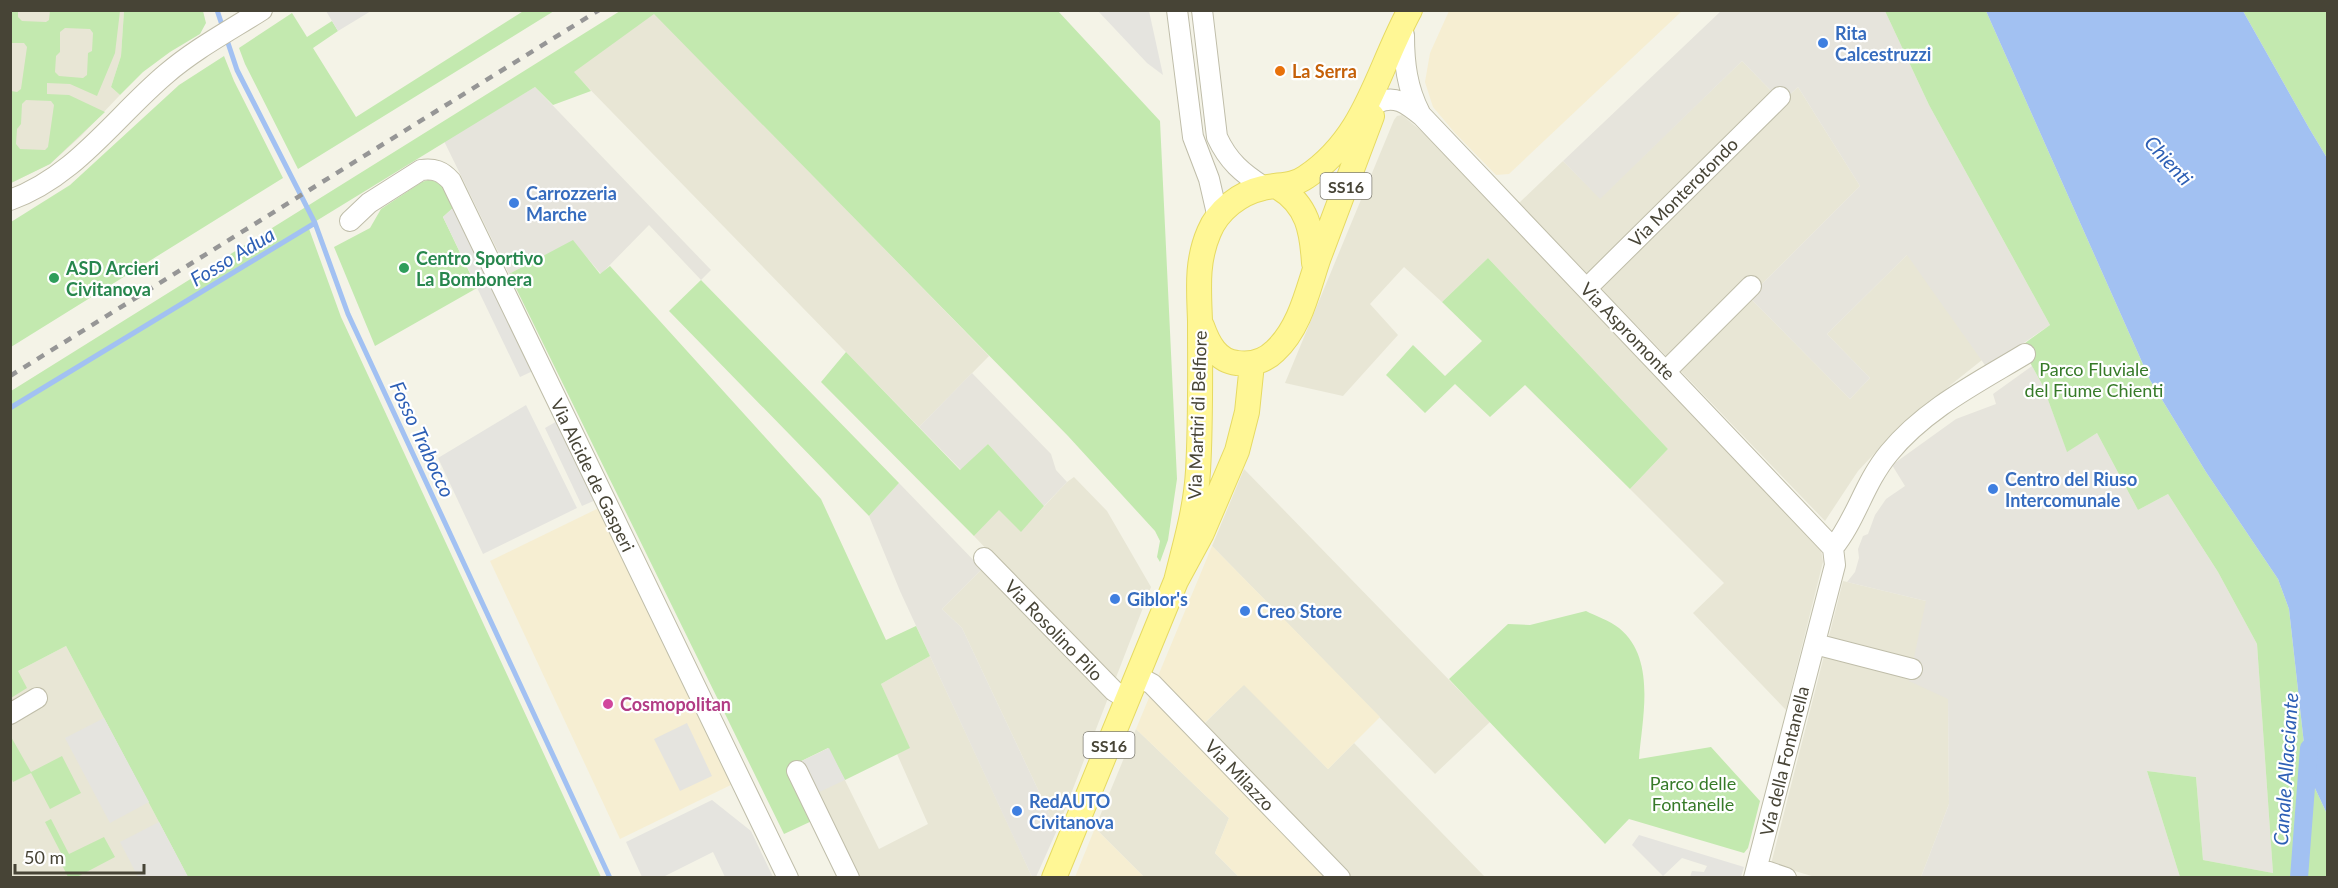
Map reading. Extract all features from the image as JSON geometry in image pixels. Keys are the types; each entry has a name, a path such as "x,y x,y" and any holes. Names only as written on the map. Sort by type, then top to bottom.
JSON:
{"main road":[{"name":"SS16","path":"1271,187 1299,181 1324,163 1354,128 1377,87 1412,10"},
{"name":"SS16","path":"1252,364 1265,359 1275,351 1286,337 1304,304 1412,10"},
{"name":"Via Martiri di Belfiore","path":"1176,581 1197,492 1200,318 1198,279 1201,254 1209,230 1231,202 1245,194 1271,187"},
{"name":"SS16","path":"1271,187 1291,195 1302,208 1313,245 1315,269"},
{"name":"Via Martiri di Belfiore","path":"1054,878 1176,581 1202,533 1237,451 1247,412 1252,364 1236,363 1217,354 1206,340 1200,318"}],"street":[{"path":"1177,10 1193,137 1209,179 1218,218"},
{"path":"1202,10 1217,137 1225,155 1245,174 1271,187"},
{"path":"10,200 30,193 67,169 152,86 206,45 256,14"},
{"name":"Via Aspromonte","path":"1404,35 1404,62 1408,84 1422,116"},
{"name":"Via Monterotondo","path":"1587,288 1780,97"},
{"name":"Via Aspromonte","path":"1377,103 1384,99 1398,99 1422,116 1833,548"},
{"name":"Via Alcide de Gasperi","path":"350,220 369,203 421,170 442,172 451,181 788,878"},
{"path":"1666,371 1751,286"},
{"name":"Via della Fontanella","path":"1756,873 1835,565 1833,548 1876,471 1889,453 1917,423 1947,401 2025,354"},
{"name":"Via Rosolino Pilo","path":"984,558 1114,692 1127,699"},
{"path":"1815,644 1912,669"},
{"name":"Via Milazzo","path":"1137,676 1152,684 1340,878"},
{"path":"10,714 37,698"},
{"path":"797,771 849,878"},
{"path":"1756,873 1786,878"}],"shaded area":[{"path":"1449,10 1682,11 1509,174 1496,175 1433,107 1425,82 1430,53"},
{"path":"11,11 124,11 121,56 111,87 120,95 81,136 50,164 11,183"},
{"path":"326,11 371,11 338,31"},
{"path":"1098,11 1149,11 1163,75 1147,63"},
{"path":"1721,11 1885,11 1929,105 2050,325 1987,368 1907,255 1827,334 1870,378 1850,399 1749,297 1860,186 1798,87 1782,102 1742,61 1600,199 1563,161"},
{"path":"654,13 989,356 919,427 573,72"},
{"path":"1742,61 1782,102 1798,87 1860,186 1749,297 1850,399 1870,378 1827,334 1908,254 1982,360 1903,423 1858,471 1825,521 1519,203 1563,161 1600,198"},
{"path":"535,87 711,270 701,280 649,225 601,274 573,241 509,274 444,141"},
{"path":"1402,115 1431,139 1821,549 1823,562 1786,710 1693,613 1724,583 1630,489 1668,449 1488,258 1442,302 1404,267 1370,304 1398,335 1343,396 1285,383 1394,120 1397,116"},
{"path":"455,206 535,370 520,377 443,217"},
{"path":"2032,366 2043,386 2067,451 2097,433 2138,510 2168,494 2218,572 2257,644 2273,873 2203,860 2196,777 2147,771 2180,877 1921,877 1949,804 1948,699 1909,681 1926,601 1847,582 1855,572 1859,558 1858,549 1863,536 1868,534 1875,515 1886,499 1905,486 1892,465 1956,419 1996,404 1993,394"},
{"path":"972,373 1051,454 1056,470 1067,482 1044,506 988,444 961,470 919,427"},
{"path":"526,405 577,508 483,554 438,458"},
{"path":"559,420 598,499 582,506 545,428"},
{"path":"1244,469 1490,722 1435,774 1212,546"},
{"path":"1074,477 1107,511 1151,587 1057,830 962,628 942,609 994,557 974,536 999,509 1021,531"},
{"path":"899,483 982,569 942,609 962,628 1057,830 1036,877 1032,877 900,591 869,516"},
{"path":"607,504 741,780 620,839 490,561"},
{"path":"1212,546 1380,717 1328,769 1244,685 1197,730 1340,877 1239,877 1215,853 1229,818 1136,729"},
{"path":"1843,581 1926,601 1948,699 1949,804 1921,877 1815,877 1771,864"},
{"path":"66,646 188,877 11,877 10,658 18,671"},
{"path":"930,656 1032,877 841,877 788,768 829,748 879,849 928,824 897,754 909,748 881,684"},
{"path":"1244,684 1328,769 1354,743 1485,877 1340,877 1197,731"},
{"path":"104,718 149,802 110,823 65,738"},
{"path":"687,723 712,776 680,791 654,739"},
{"path":"1136,729 1229,818 1215,853 1239,877 1144,877 1095,828"},
{"path":"829,748 845,780 817,793 802,761"},
{"path":"712,800 751,831 773,877 725,877 713,852 663,877 642,877 626,842"},
{"path":"159,822 188,877 138,877 120,842"},
{"path":"1095,828 1144,877 1075,877"},
{"path":"1639,835 1744,867 1741,877 1690,877 1692,871 1704,872 1707,866 1682,858 1663,876 1632,845"}],"green space":[{"path":"11,10 18,11 18,17 22,21 46,22 49,20 50,11 120,11 115,53 97,96 70,84 47,83 47,94 69,95 105,112 50,164 11,183 11,91 17,92 21,89 27,47 24,43 11,43","holes":["65,28 90,29 93,33 92,51 88,53 87,75 83,78 59,76 55,72 56,56 60,52 60,32","26,100 51,101 54,105 48,147 45,150 20,149 16,144 17,129 21,124 22,104"]},
{"path":"525,10 554,11 298,169 239,48 292,13 307,37 332,21 338,31 313,48 356,117"},
{"path":"124,11 203,11 206,23 200,34 143,72 120,95 111,87 121,56"},
{"path":"620,11 1058,11 1160,121 1177,479 1168,540 1160,562 1157,557 1160,541 1155,531 1068,436 654,14 574,72 591,91 553,105 535,87 308,226 341,317 601,877 188,877 66,646 18,671 27,688 11,698 11,391"},
{"name":"Parco Fluviale del Fiume Chienti","path":"1885,11 1986,11 2150,380 2206,472 2278,579 2289,609 2307,771 2327,814 2327,877 2180,877 2147,771 2196,777 2203,860 2273,873 2257,644 2218,572 2168,494 2138,510 2097,433 2067,452 2043,386 2021,346 2050,325 1929,105"},
{"path":"2243,11 2327,11 2327,158 2309,128"},
{"path":"224,56 234,81 283,178 11,347 11,222 70,185 179,85"},
{"name":"Centro Sportivo La Bombonera","path":"428,180 442,185 455,206 443,217 477,288 375,346 334,247 370,228 381,209"},
{"path":"573,240 600,274 610,266 821,499 886,640 916,626 930,656 881,684 910,748 845,780 828,748 789,767 814,820 784,834 509,274"},
{"path":"1488,258 1668,449 1630,489 1525,385 1490,417 1455,384 1425,413 1386,375 1413,345 1445,376 1482,341 1442,302"},
{"path":"701,280 899,483 869,516 669,311"},
{"path":"846,352 960,470 988,444 1044,506 1021,532 999,510 974,536 821,382"},
{"name":"Parco delle Fontanelle","path":"1586,611 1619,628 1631,641 1639,656 1643,672 1644,708 1639,759 1711,747 1760,801 1748,848 1744,853 1629,819 1605,844 1449,679 1508,624 1530,625"},
{"path":"10,735 31,772 62,756 81,793 50,809 31,773 13,782"},
{"path":"51,819 69,854 104,837 115,857 77,877 68,877 57,855 61,853 45,822"}],"water":[{"name":"Chienti","path":"1986,11 2243,11 2327,158 2327,814 2307,771 2289,609 2278,579 2206,472 2150,380"}],"waterway":[{"name":"Fosso Trabocco","path":"217,10 237,70 315,223 348,314 610,878"},
{"name":"Fosso Adua","path":"10,408 315,223"},
{"name":"Canale Allacciante","path":"2299,878 2309,748"}],"railway":[{"path":"10,376 599,10"}],"place":[{"name":"Rita Calcestruzzi","path":"1823,43"},
{"name":"La Serra","path":"1280,71"},
{"name":"Carrozzeria Marche","path":"514,203"},
{"name":"Centro Sportivo La Bombonera","path":"404,268"},
{"name":"ASD Arcieri Civitanova","path":"54,278"},
{"name":"Centro del Riuso Intercomunale","path":"1993,489"},
{"name":"Giblor's","path":"1115,599"},
{"name":"Creo Store","path":"1245,611"},
{"name":"Cosmopolitan","path":"608,704"},
{"name":"RedAUTO Civitanova","path":"1017,811"}]}
